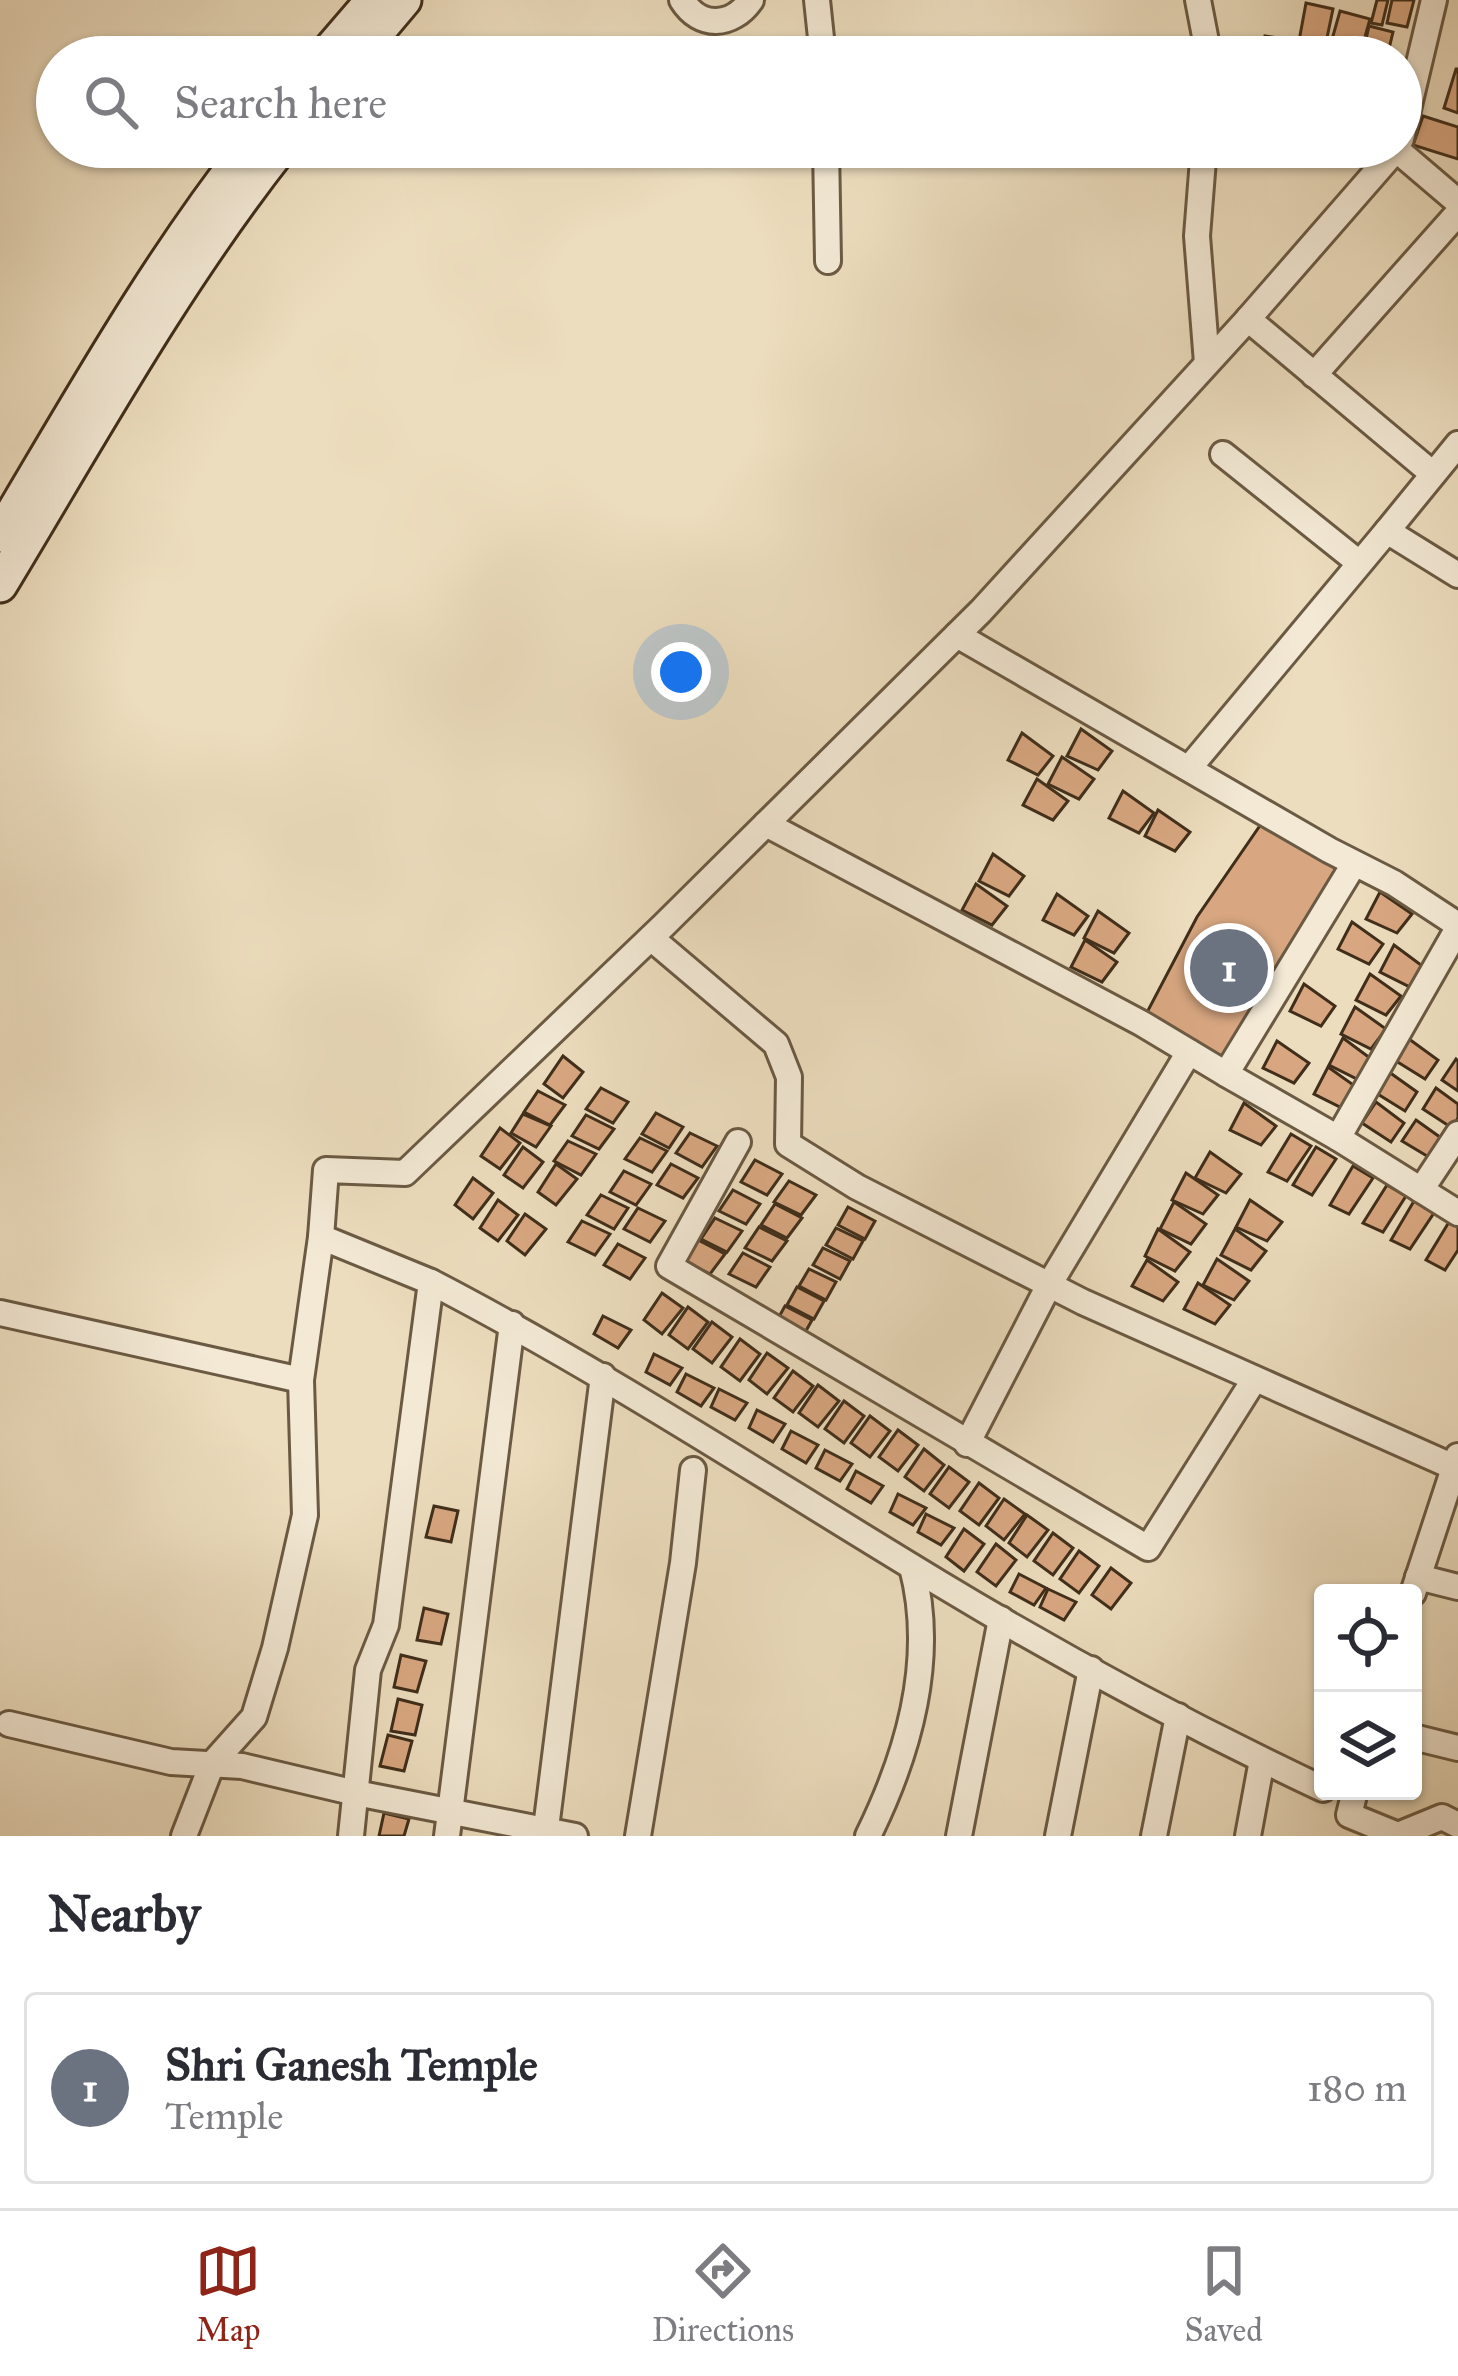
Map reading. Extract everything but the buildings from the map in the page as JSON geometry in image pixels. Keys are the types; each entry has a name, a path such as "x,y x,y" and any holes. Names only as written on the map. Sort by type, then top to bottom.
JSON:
{"street":[{"path":"343,36 373,0"},
{"path":"374,36 404,0"},
{"path":"682,0 697,17 711,22 740,14 751,0"},
{"path":"817,0 821,36"},
{"path":"1198,0 1205,36"},
{"path":"1422,49 1432,7 1458,19"},
{"path":"1422,167 1458,202"},
{"path":"0,535 141,298 233,168"},
{"path":"0,585 164,310 265,168"},
{"path":"826,168 828,261"},
{"path":"1202,168 1197,236 1207,363"},
{"path":"184,1836 212,1764 254,1717 305,1515 301,1380 326,1170 405,1173 651,938 957,634 1248,320 1379,168"},
{"path":"1314,375 1458,214"},
{"path":"1248,320 1433,474"},
{"path":"1190,767 1458,444"},
{"path":"1223,454 1358,562"},
{"path":"1387,531 1458,575"},
{"path":"957,634 1394,883 1458,927 1338,1138"},
{"path":"766,824 1189,1052 1458,1214"},
{"path":"1226,1074 1354,864"},
{"path":"651,938 776,1044 789,1077 788,1144 856,1186 1049,1285 1254,1380 1456,1465 1416,1584"},
{"path":"967,1444 1049,1285 1189,1052"},
{"path":"1421,1190 1458,1134"},
{"path":"738,1142 669,1266 1148,1548 1254,1380"},
{"path":"320,1237 431,1282 512,1324 1001,1619 1314,1785"},
{"path":"352,1836 368,1670 386,1625 431,1282"},
{"path":"0,1313 301,1380"},
{"path":"449,1824 512,1324"},
{"path":"545,1833 603,1376"},
{"path":"638,1836 683,1563 693,1470"},
{"path":"868,1836 889,1791 920,1678 923,1609 913,1567"},
{"path":"1422,1585 1458,1587"},
{"path":"959,1836 1001,1619"},
{"path":"1058,1836 1090,1670"},
{"path":"1154,1836 1178,1716"},
{"path":"9,1724 171,1762 242,1766 356,1793 449,1824 575,1836"},
{"path":"1422,1739 1458,1748"},
{"path":"1248,1836 1262,1760"},
{"path":"1351,1814 1398,1834 1442,1817 1458,1825"}],"place":[{"name":"Shri Ganesh Temple","path":"1229,968"}]}
